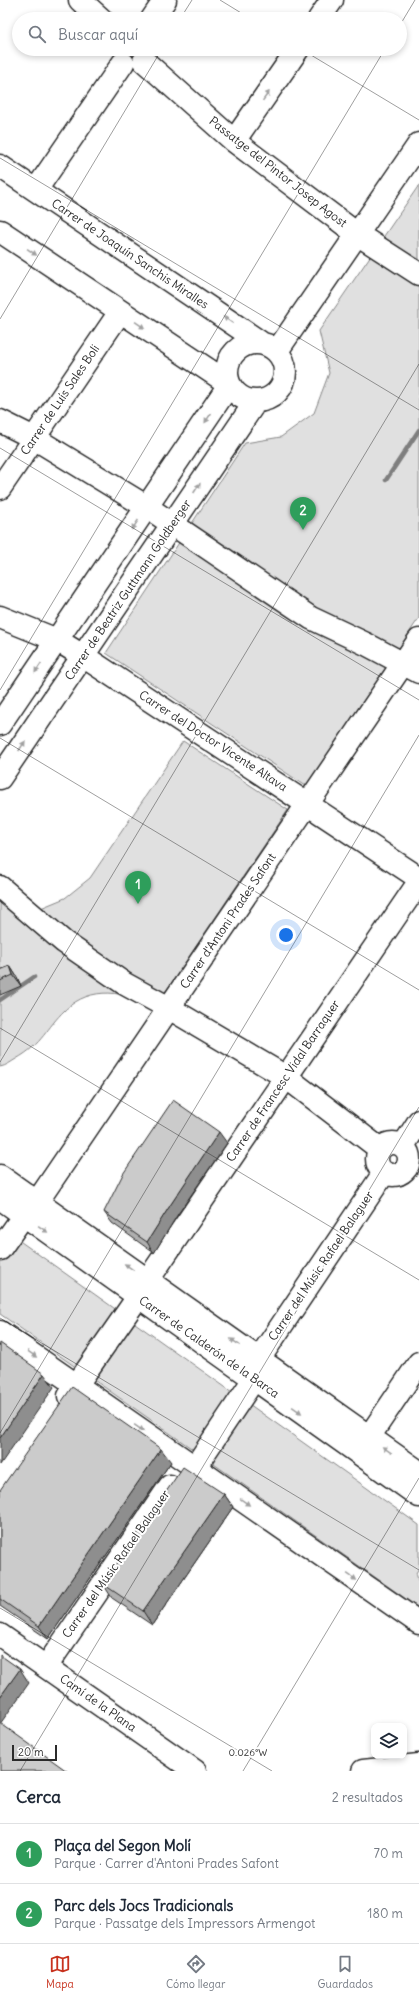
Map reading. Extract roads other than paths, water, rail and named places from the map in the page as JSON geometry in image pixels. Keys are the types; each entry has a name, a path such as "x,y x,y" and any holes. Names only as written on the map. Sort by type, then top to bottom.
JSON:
{"street":[{"path":"80,0 93,12"},
{"path":"157,12 165,0"},
{"path":"324,12 332,0"},
{"path":"36,190 120,56 134,66 145,56"},
{"name":"Passatge del Pintor Josep Agost","path":"147,56 357,234 419,274"},
{"path":"239,134 293,56"},
{"path":"268,346 357,234 419,144"},
{"name":"Carrer de Joaquín Sanchis Miralles","path":"0,166 268,346"},
{"path":"0,724 228,384 227,362 240,346 268,346 285,366 283,383 272,396 256,402 240,397 228,384 2,236"},
{"name":"Carrer de Luís Sales Boli","path":"0,488 120,312"},
{"name":"Carrer de Beatriz Guttmann Goldberger","path":"0,778 256,402"},
{"path":"0,420 34,438 147,506 311,618 411,667"},
{"name":"Carrer del Doctor Vicente Altava","path":"0,617 57,640 83,656 419,878"},
{"name":"Carrer d'Antoni Prades Safont","path":"0,1249 31,1209 308,804 411,667 419,640"},
{"name":"Carrer de Francesc Vidal Barraquer","path":"59,1411 419,882"},
{"path":"0,887 64,942 124,984 169,1008 286,1077 380,1149"},
{"path":"403,1146 419,1121"},
{"path":"390,1143 403,1146 410,1158 413,1175 397,1176 384,1173 377,1161 380,1149 390,1143"},
{"name":"Carrer del Músic Rafael Balaguer","path":"46,1667 191,1464 256,1369 384,1173"},
{"name":"Carrer de Calderón de la Barca","path":"0,1176 31,1209 256,1369 419,1496"},
{"name":"Carrer de Calderón de la Barca","path":"0,1198 31,1209"},
{"path":"0,1332 419,1623"},
{"path":"369,1437 419,1363"},
{"name":"Carrer de Calderón de la Barca","path":"256,1369 369,1437 419,1472"},
{"name":"Camí de la Plana","path":"0,1635 195,1771"},
{"path":"363,1771 419,1765"}],"waterway":[{"path":"386,480 419,430"},
{"path":"0,1000 34,977"}],"place":[{"name":"Parc dels Jocs Tradicionals","path":"303,530"},
{"name":"Plaça del Segon Molí","path":"138,904"}]}
